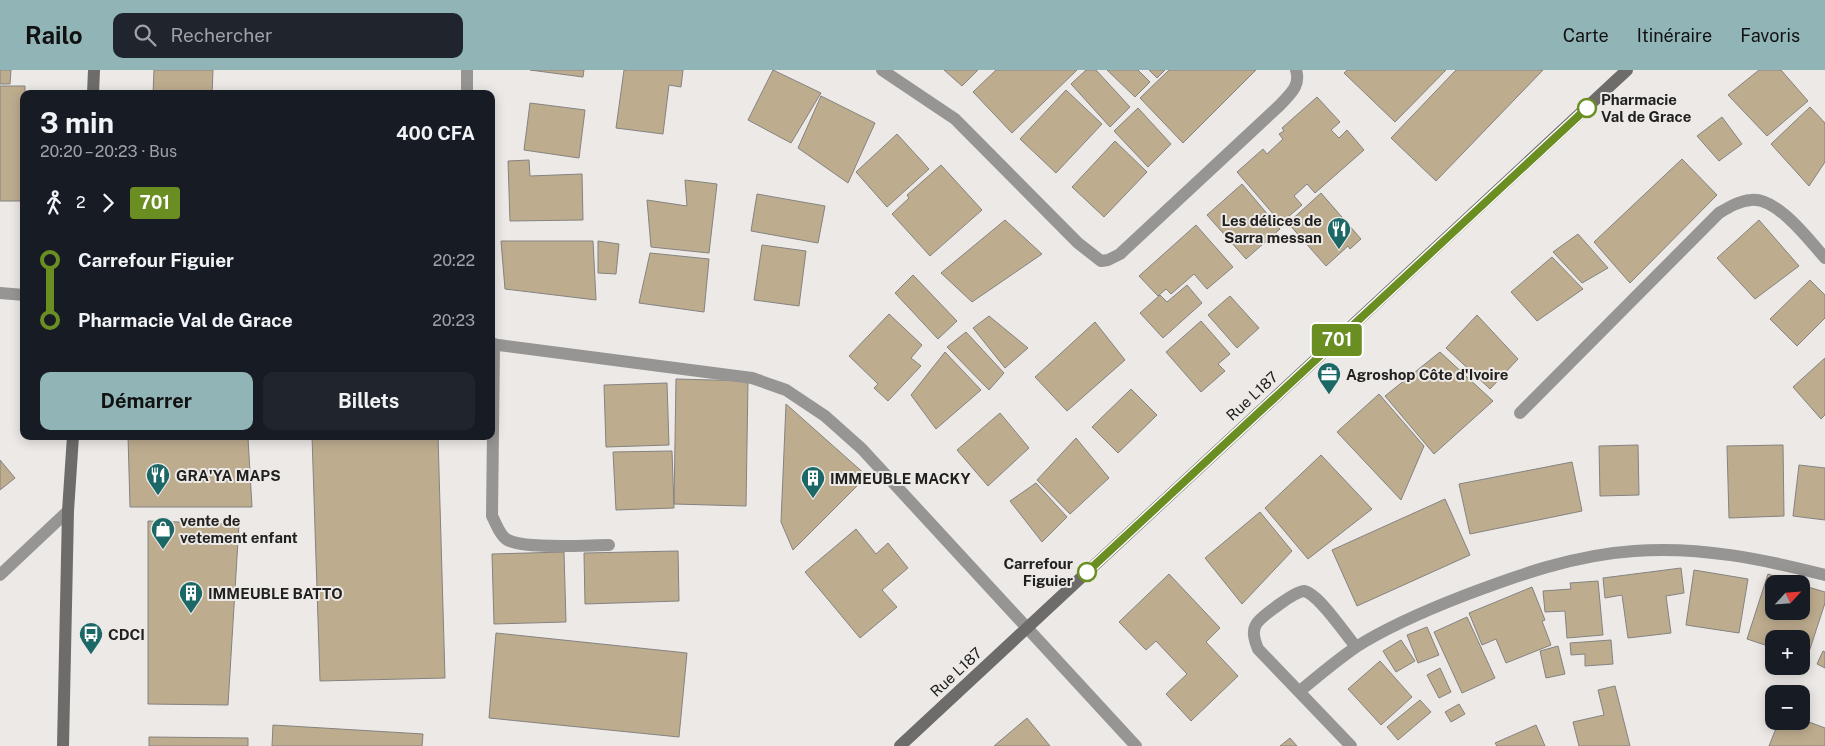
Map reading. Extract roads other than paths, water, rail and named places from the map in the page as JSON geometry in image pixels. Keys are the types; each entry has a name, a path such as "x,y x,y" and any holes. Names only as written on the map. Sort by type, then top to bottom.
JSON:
{"street":[{"path":"93,90 94,70"},
{"path":"467,70 467,90"},
{"path":"882,70 955,119 1078,243 1101,261 1120,254 1280,105 1296,89 1298,76 1296,70"},
{"name":"Rue L187","path":"900,746 1627,70"},
{"path":"1520,413 1719,213 1737,203 1753,200 1771,206 1786,215 1825,258"},
{"path":"0,293 20,295"},
{"path":"495,344 752,378 786,390 825,416 862,449 1136,746"},
{"path":"63,746 68,511 73,440"},
{"path":"492,440 492,516 499,531 506,539 521,545 609,546"},
{"path":"0,575 68,511"},
{"path":"1300,691 1356,647 1431,608 1507,579 1559,562 1634,551 1696,551 1767,560 1825,575"},
{"path":"1351,746 1258,649 1254,633 1257,623 1295,592 1304,591 1314,596 1356,647"}],"place":[{"name":"Pharmacie Val de Grace","path":"1587,108"},
{"name":"Les délices de Sarra messan","path":"1339,250"},
{"name":"Agroshop Côte d'Ivoire","path":"1329,395"},
{"name":"GRA'YA MAPS","path":"158,496"},
{"name":"IMMEUBLE MACKY","path":"813,499"},
{"name":"vente de vetement enfant","path":"163,550"},
{"name":"Carrefour Figuier","path":"1087,572"},
{"name":"IMMEUBLE BATTO","path":"191,614"},
{"name":"CDCI","path":"91,655"}]}
